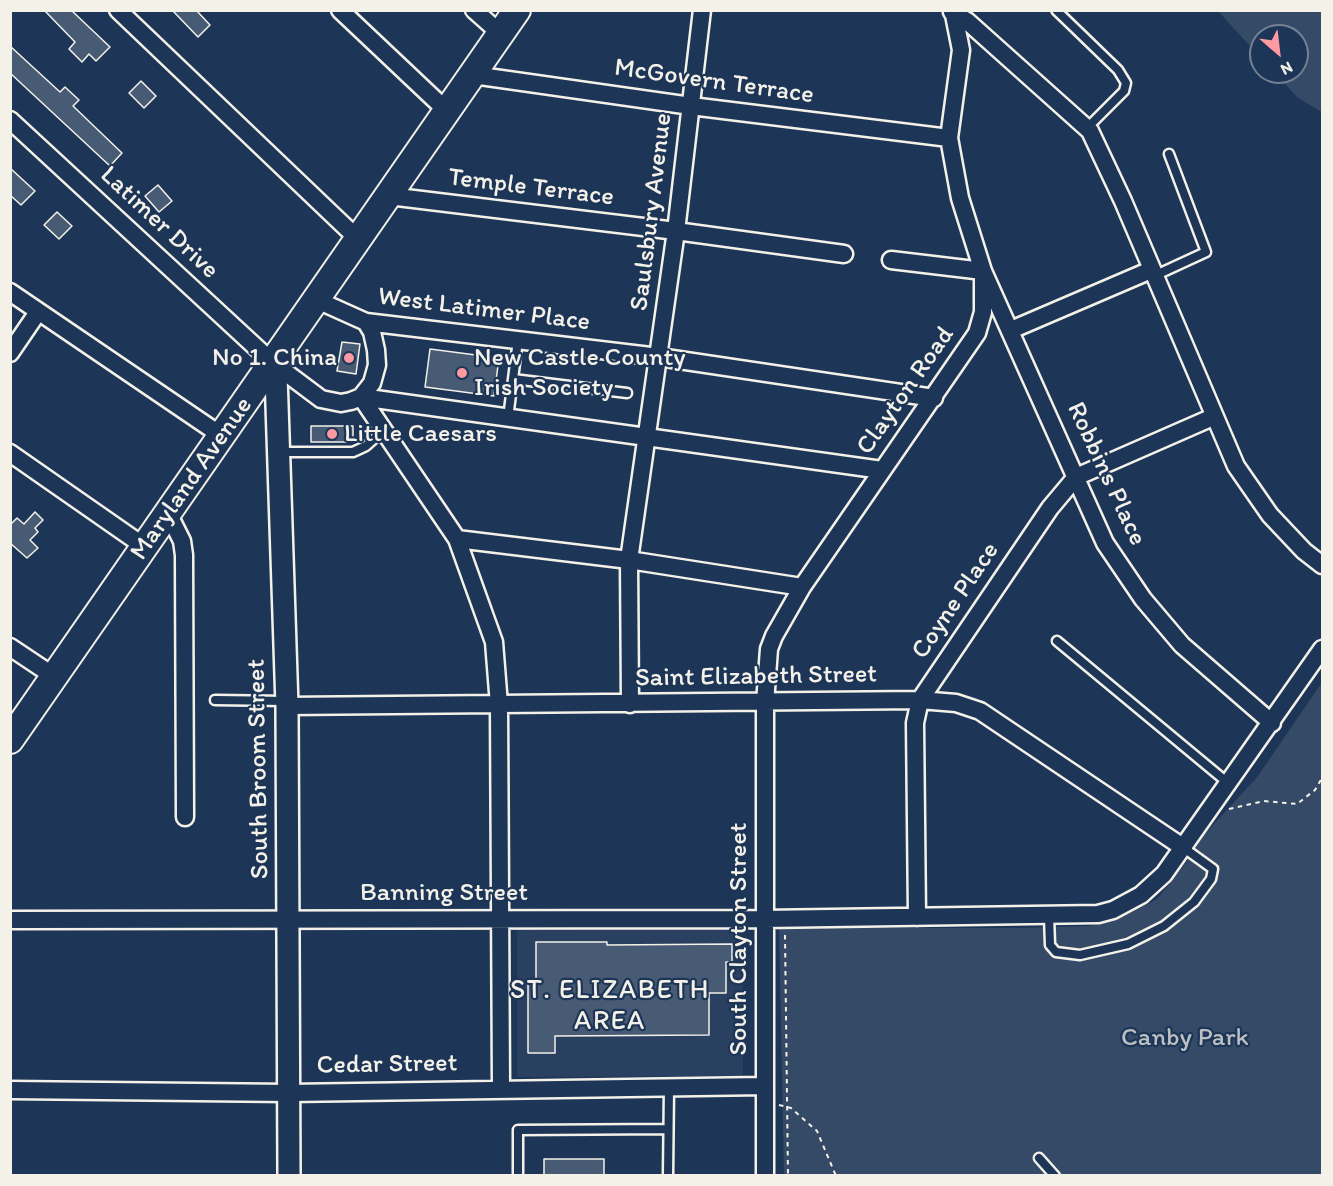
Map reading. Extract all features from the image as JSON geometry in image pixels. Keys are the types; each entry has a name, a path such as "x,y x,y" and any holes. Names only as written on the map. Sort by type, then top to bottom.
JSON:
{"main road":[{"name":"Maryland Avenue","path":"10,740 448,112 507,19"}],"street":[{"path":"118,10 359,240"},
{"path":"340,10 448,112"},
{"path":"474,10 507,19"},
{"name":"Saulsbury Avenue","path":"630,704 629,560 676,231 702,10"},
{"path":"951,11 1088,129 1236,466 1270,514 1304,551 1323,565"},
{"name":"Clayton Road","path":"765,703 769,649 774,636 802,587 977,333 983,312 983,271 960,198 949,138 961,50 951,11"},
{"name":"McGovern Terrace","path":"473,75 691,106 949,138"},
{"name":"Latimer Drive","path":"10,120 273,363"},
{"name":"Temple Terrace","path":"389,196 844,254"},
{"path":"891,260 983,271"},
{"name":"Robbins Place","path":"983,271 1106,543 1143,599 1182,645 1272,723"},
{"path":"1011,330 1153,273"},
{"path":"10,292 222,436"},
{"name":"West Latimer Place","path":"317,300 366,322 659,357 934,398"},
{"path":"10,353 38,312"},
{"path":"361,397 372,383 377,365 375,340 366,322"},
{"path":"273,363 321,399 341,403 361,397 882,470"},
{"name":"South Broom Street","path":"273,363 276,375 279,452 286,704 289,1176"},
{"path":"361,397 457,538 494,642 499,705 501,1088"},
{"name":"Coyne Place","path":"916,917 915,723 920,700 1050,508 1076,477 1213,417"},
{"path":"10,453 145,547"},
{"path":"168,513 182,541 184,555 185,817"},
{"path":"457,538 629,560 802,587"},
{"path":"10,647 55,677"},
{"name":"Banning Street","path":"10,920 764,918 1098,914 1128,903 1153,886 1184,848 1323,649"},
{"name":"Saint Elizabeth Street","path":"286,704 499,705 920,700 956,703 980,711 1184,848"},
{"name":"South Clayton Street","path":"765,703 765,1176"},
{"name":"Cedar Street","path":"10,1090 289,1093 669,1087 765,1094"}],"lane":[{"path":"1056,10 1118,70 1126,83 1124,91 1088,129"},
{"path":"1153,273 1206,252 1169,154"},
{"path":"508,418 518,340"},
{"path":"513,379 627,393"},
{"path":"279,452 353,452 366,446 384,430"},
{"path":"1057,641 1228,784"},
{"path":"215,700 286,704"},
{"path":"1049,916 1050,945 1056,952 1080,955 1128,944 1164,926 1194,902 1211,879 1213,869 1184,848"},
{"path":"668,1176 669,1087"},
{"path":"518,1176 518,1130 669,1129"},
{"path":"1039,1158 1055,1176"}],"path":[{"path":"1208,813 1264,801 1297,804 1315,790 1323,778"},
{"path":"784,917 788,1176"},
{"path":"765,1094 787,1107 817,1131 836,1176"}],"shaded area":[{"path":"743,926 743,1076 517,1077 517,927"}],"green space":[{"path":"1218,11 1322,11 1322,112 1298,98 1285,84 1309,84 1309,24 1249,24 1249,45"},
{"name":"Canby Park","path":"1322,682 1322,1175 784,1175 779,928 1017,928 1089,926 1118,919 1157,899 1186,863 1203,836 1258,776"}],"building":[{"path":"44,10 71,10 110,47 96,61 89,54 82,62 69,49 75,42"},
{"path":"172,10 196,10 210,25 198,37"},
{"path":"10,46 60,92 65,87 79,100 73,106 122,153 110,166 10,73"},
{"path":"141,81 156,96 144,108 129,93"},
{"path":"10,168 35,191 21,205 10,195"},
{"path":"158,185 172,201 159,212 145,196"},
{"path":"57,212 72,226 59,239 44,225"},
{"name":"No 1. China","path":"342,342 360,344 356,374 337,371"},
{"name":"New Castle County Irish Society","path":"430,349 499,358 494,396 425,387"},
{"name":"Little Caesars","path":"311,426 353,426 353,442 311,442"},
{"path":"35,512 43,520 35,528 38,532 30,540 38,548 27,558 10,543 10,525 17,518 24,524"},
{"path":"536,942 607,942 607,945 732,944 732,962 726,962 726,993 709,993 709,1035 555,1036 555,1053 528,1053 528,981 536,981"},
{"path":"544,1159 604,1159 604,1176 544,1176"}],"place":[{"name":"No 1. China","path":"349,358"},
{"name":"New Castle County Irish Society","path":"462,373"},
{"name":"Little Caesars","path":"332,434"}],"district":[{"name":"ST. ELIZABETH AREA","path":"610,1006"}]}
